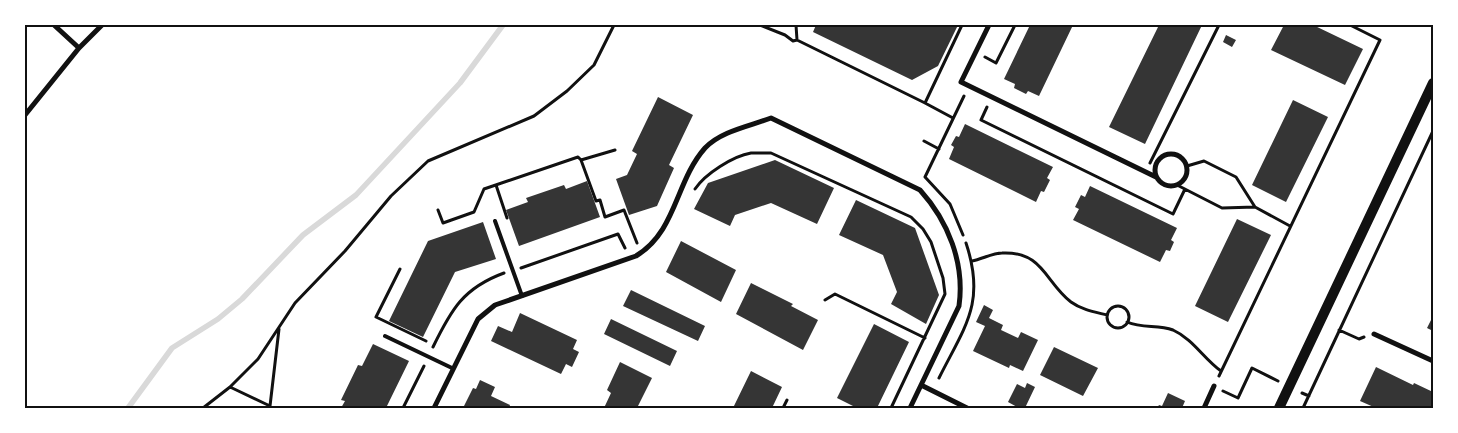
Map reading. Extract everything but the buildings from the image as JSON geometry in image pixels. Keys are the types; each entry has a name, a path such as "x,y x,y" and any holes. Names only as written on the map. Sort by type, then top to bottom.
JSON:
{"main road":[{"path":"1279,408 1433,83"}],"street":[{"path":"54,25 79,48"},
{"path":"25,115 79,48 102,25"},
{"path":"989,25 962,82 1156,177 1167,186 1177,185 1186,176 1186,166 1178,156 1168,154 1156,164 1156,177"},
{"path":"434,408 452,368 478,319 486,310 495,305 641,253 660,237 694,164 706,147 720,137 771,118 920,190 937,209 949,237 959,269 961,288 958,306 910,408"},
{"path":"1374,334 1433,361"},
{"path":"921,385 967,408"},
{"path":"1204,408 1214,386"}],"lane":[{"path":"495,221 522,296"},
{"path":"385,336 452,368"}],"path":[{"path":"203,408 230,387 258,359 295,303 345,251 392,196 428,161 534,116 567,91 594,65 614,25"},
{"path":"760,25 785,34 793,41 797,40 953,118"},
{"path":"796,25 797,40"},
{"path":"925,103 962,25"},
{"path":"976,52 996,62 1015,25"},
{"path":"1146,172 1219,25"},
{"path":"1277,380 1252,368 1238,398 1214,386 1380,40 1350,25"},
{"path":"925,177 969,86"},
{"path":"992,97 981,120 1173,214 1185,189"},
{"path":"1303,408 1433,131"},
{"path":"924,141 939,149"},
{"path":"582,160 615,150"},
{"path":"694,192 703,178 721,167 750,153 771,153 911,217 923,229 931,242 943,278 945,294 891,408"},
{"path":"438,210 443,223 474,212 484,189 578,157 582,160 596,202 600,200 605,217 624,210 641,253"},
{"path":"1186,166 1204,161 1236,177 1255,207 1290,226"},
{"path":"1177,185 1222,208 1255,207"},
{"path":"403,408 448,317 469,291 484,281 618,234 625,249 642,238"},
{"path":"972,262 1000,253 1019,254 1033,260 1044,268 1070,301 1078,306 1108,315"},
{"path":"400,269 376,317 458,357"},
{"path":"825,300 835,294 940,345"},
{"path":"1121,306 1128,313 1128,322 1120,327 1110,324 1108,315 1111,309 1121,306"},
{"path":"1128,322 1143,327 1163,327 1181,334 1221,372"},
{"path":"230,387 270,406 280,327"},
{"path":"1340,330 1359,339 1374,334"},
{"path":"783,408 787,400"}],"waterway":[{"path":"128,408 172,348 218,319 242,299 303,235 356,195 460,83 503,25"}]}
